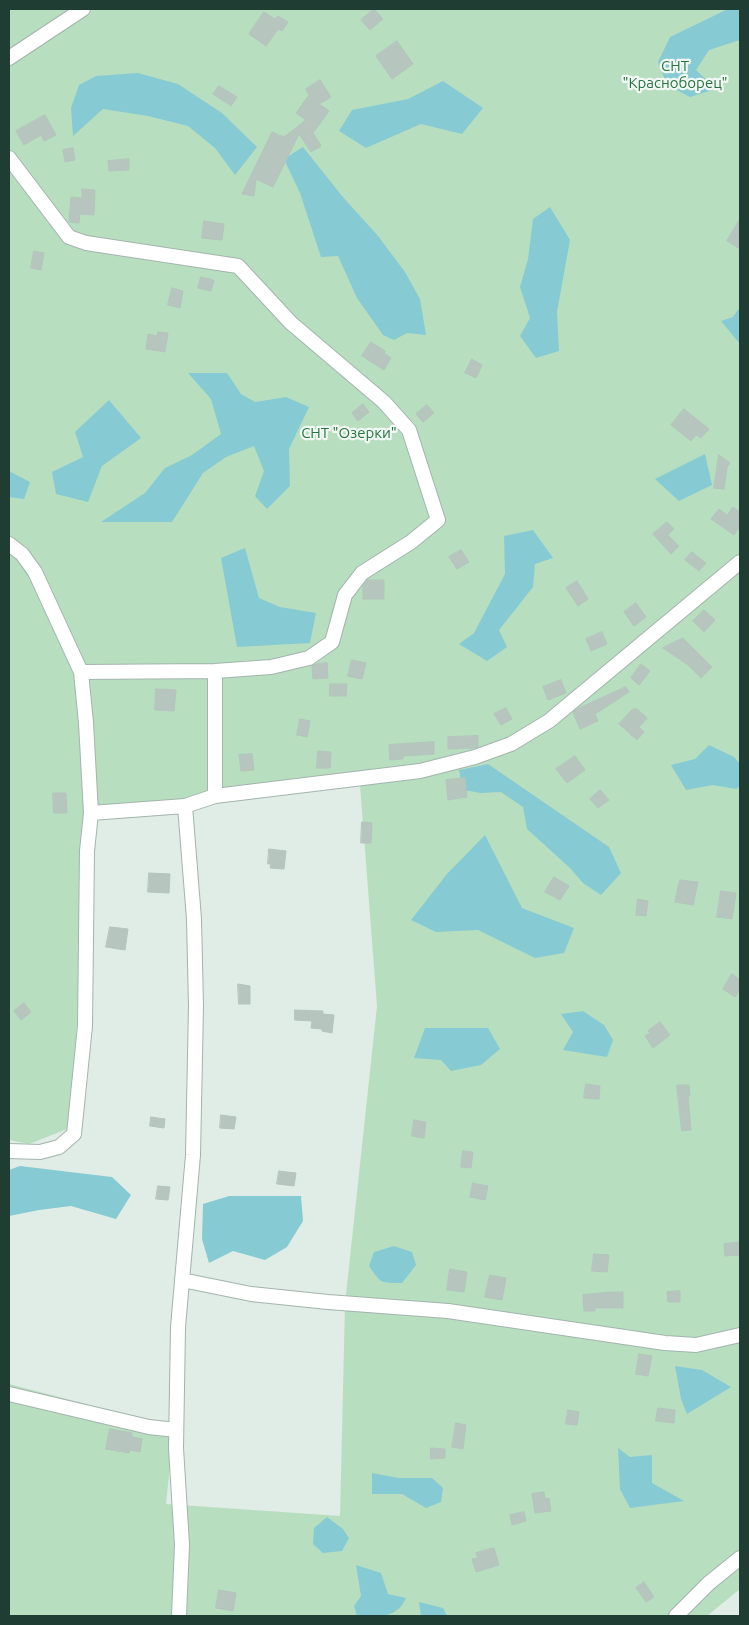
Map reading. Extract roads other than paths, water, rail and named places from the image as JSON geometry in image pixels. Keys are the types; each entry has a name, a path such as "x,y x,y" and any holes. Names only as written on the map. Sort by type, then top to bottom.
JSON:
{"street":[{"path":"9,58 83,9"},
{"path":"9,158 70,237 86,242 238,266 290,323 384,402 409,430 438,520 411,542 362,573 345,595 332,642 309,658 271,667 215,671 81,672"},
{"path":"9,544 22,554 35,572 81,672 91,813 87,851 85,1026 74,1134 59,1147 52,1149 40,1152 9,1151"},
{"path":"91,813 185,806 215,796 420,771 475,757 511,744 549,721 740,562"},
{"path":"215,671 215,796"},
{"path":"178,1616 182,1545 176,1448 178,1327 193,1155 196,1006 194,919 185,806"},
{"path":"182,1280 252,1294 448,1311 665,1344 696,1345 740,1335"},
{"path":"9,1394 150,1427 176,1430"},
{"path":"676,1616 709,1583 740,1558"}],"water":[{"path":"728,9 740,9 740,40 709,50 696,70 716,89 690,97 667,85 658,62 670,37"},
{"path":"138,73 178,84 222,113 257,147 235,175 215,148 188,126 148,116 103,109 73,136 71,108 79,85 96,76"},
{"path":"443,81 483,108 462,134 421,124 366,148 339,131 352,110 408,99"},
{"path":"303,147 342,196 378,236 405,272 420,299 426,335 407,333 394,340 383,335 357,298 338,256 321,257 300,193 284,159"},
{"path":"550,207 570,240 557,312 559,351 536,358 520,336 530,318 520,287 528,259 533,219"},
{"path":"740,307 740,344 721,321 733,317"},
{"path":"188,373 227,373 241,394 255,402 286,397 309,407 289,449 290,486 267,509 255,496 264,471 254,446 226,457 203,473 172,522 101,522 145,493 165,468 192,455 221,434 211,399"},
{"path":"109,400 141,438 102,466 88,502 56,494 52,472 83,457 75,432"},
{"path":"705,454 712,485 679,501 655,479"},
{"path":"9,471 30,482 24,499 9,497"},
{"path":"533,530 553,558 535,564 533,587 499,630 507,647 487,661 459,644 474,633 505,574 504,536"},
{"path":"245,548 259,598 280,607 316,613 310,643 237,647 221,558"},
{"path":"709,745 734,757 740,764 740,786 736,789 713,785 686,790 671,765 695,759"},
{"path":"488,764 609,847 621,873 601,895 583,883 570,868 527,829 523,807 501,792 481,793 463,790 459,770"},
{"path":"485,835 522,908 574,928 564,953 535,958 478,930 436,932 411,920 447,874"},
{"path":"583,1011 604,1025 613,1040 607,1057 563,1050 573,1032 561,1014"},
{"path":"425,1028 488,1028 500,1049 481,1065 451,1071 441,1060 414,1058"},
{"path":"20,1166 112,1177 131,1195 116,1219 71,1206 9,1216 9,1170"},
{"path":"229,1196 301,1196 303,1221 287,1247 265,1260 233,1251 209,1263 202,1239 203,1204"},
{"path":"394,1246 412,1252 416,1265 402,1283 382,1281 369,1266 374,1252"},
{"path":"675,1366 702,1370 731,1387 687,1414 681,1399"},
{"path":"618,1448 630,1457 652,1455 652,1483 684,1501 630,1508 620,1489"},
{"path":"372,1473 399,1478 432,1478 443,1488 441,1502 426,1508 402,1494 372,1494"},
{"path":"327,1517 343,1529 349,1538 342,1551 323,1553 313,1544 314,1528"},
{"path":"356,1565 381,1573 388,1594 406,1598 402,1605 397,1610 385,1615 357,1616 354,1606 361,1596"},
{"path":"419,1602 443,1608 447,1616 421,1616"}],"park label":[{"name":"СНТ \"Красноборец\"","path":"675,74"},
{"name":"СНТ \"Озерки\"","path":"349,433"}]}
